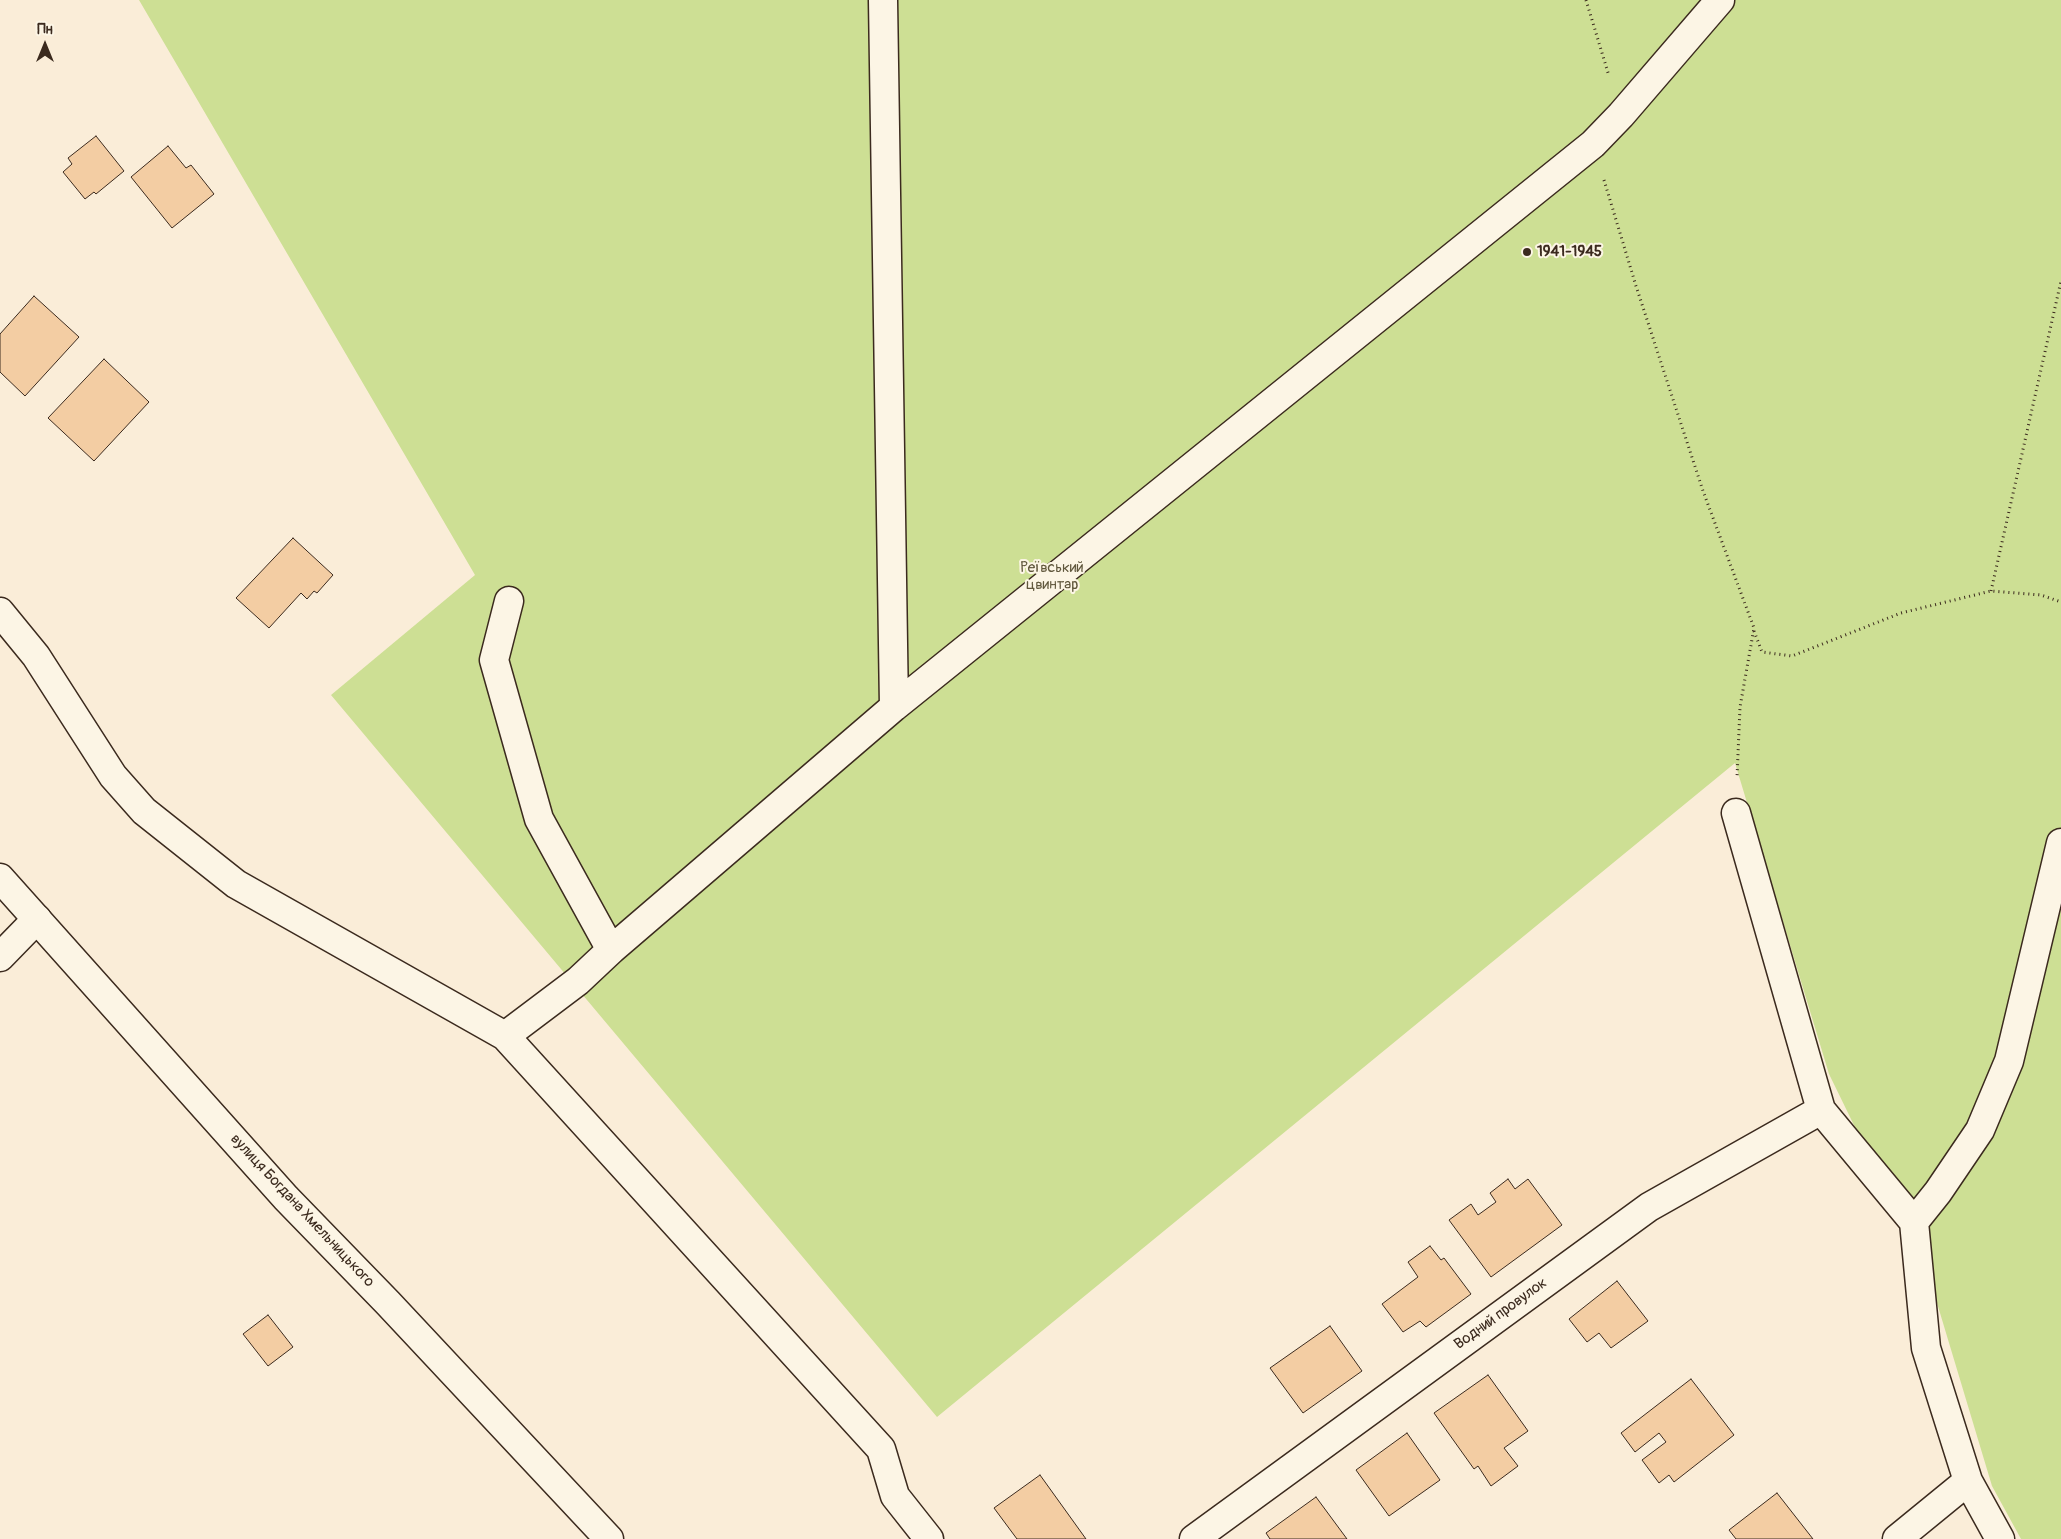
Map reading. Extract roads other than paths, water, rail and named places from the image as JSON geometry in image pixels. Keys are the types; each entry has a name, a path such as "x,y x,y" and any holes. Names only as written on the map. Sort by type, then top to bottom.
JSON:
{"street":[{"path":"884,0 894,707"},
{"path":"506,1036 578,981 611,950 894,707 1593,144 1621,115 1720,0"},
{"path":"508,600 494,660 539,819 611,950"},
{"path":"0,612 36,656 113,776 144,811 236,884 506,1036 881,1449 895,1496 929,1539"},
{"path":"1736,813 1821,1110 1914,1222 1926,1348 1968,1481 2000,1539"},
{"path":"1914,1222 1938,1192 1980,1130 2009,1061 2061,843"},
{"name":"вулиця Богдана Хмельницького","path":"0,878 286,1198 388,1303 609,1539"},
{"path":"0,957 37,919"},
{"name":"Водний провулок","path":"1194,1539 1649,1206 1821,1110"},
{"path":"1897,1539 1968,1481"}],"place":[{"name":"1941-1945","path":"1527,252"}],"park label":[{"name":"Реївський цвинтар","path":"1052,576"}]}
